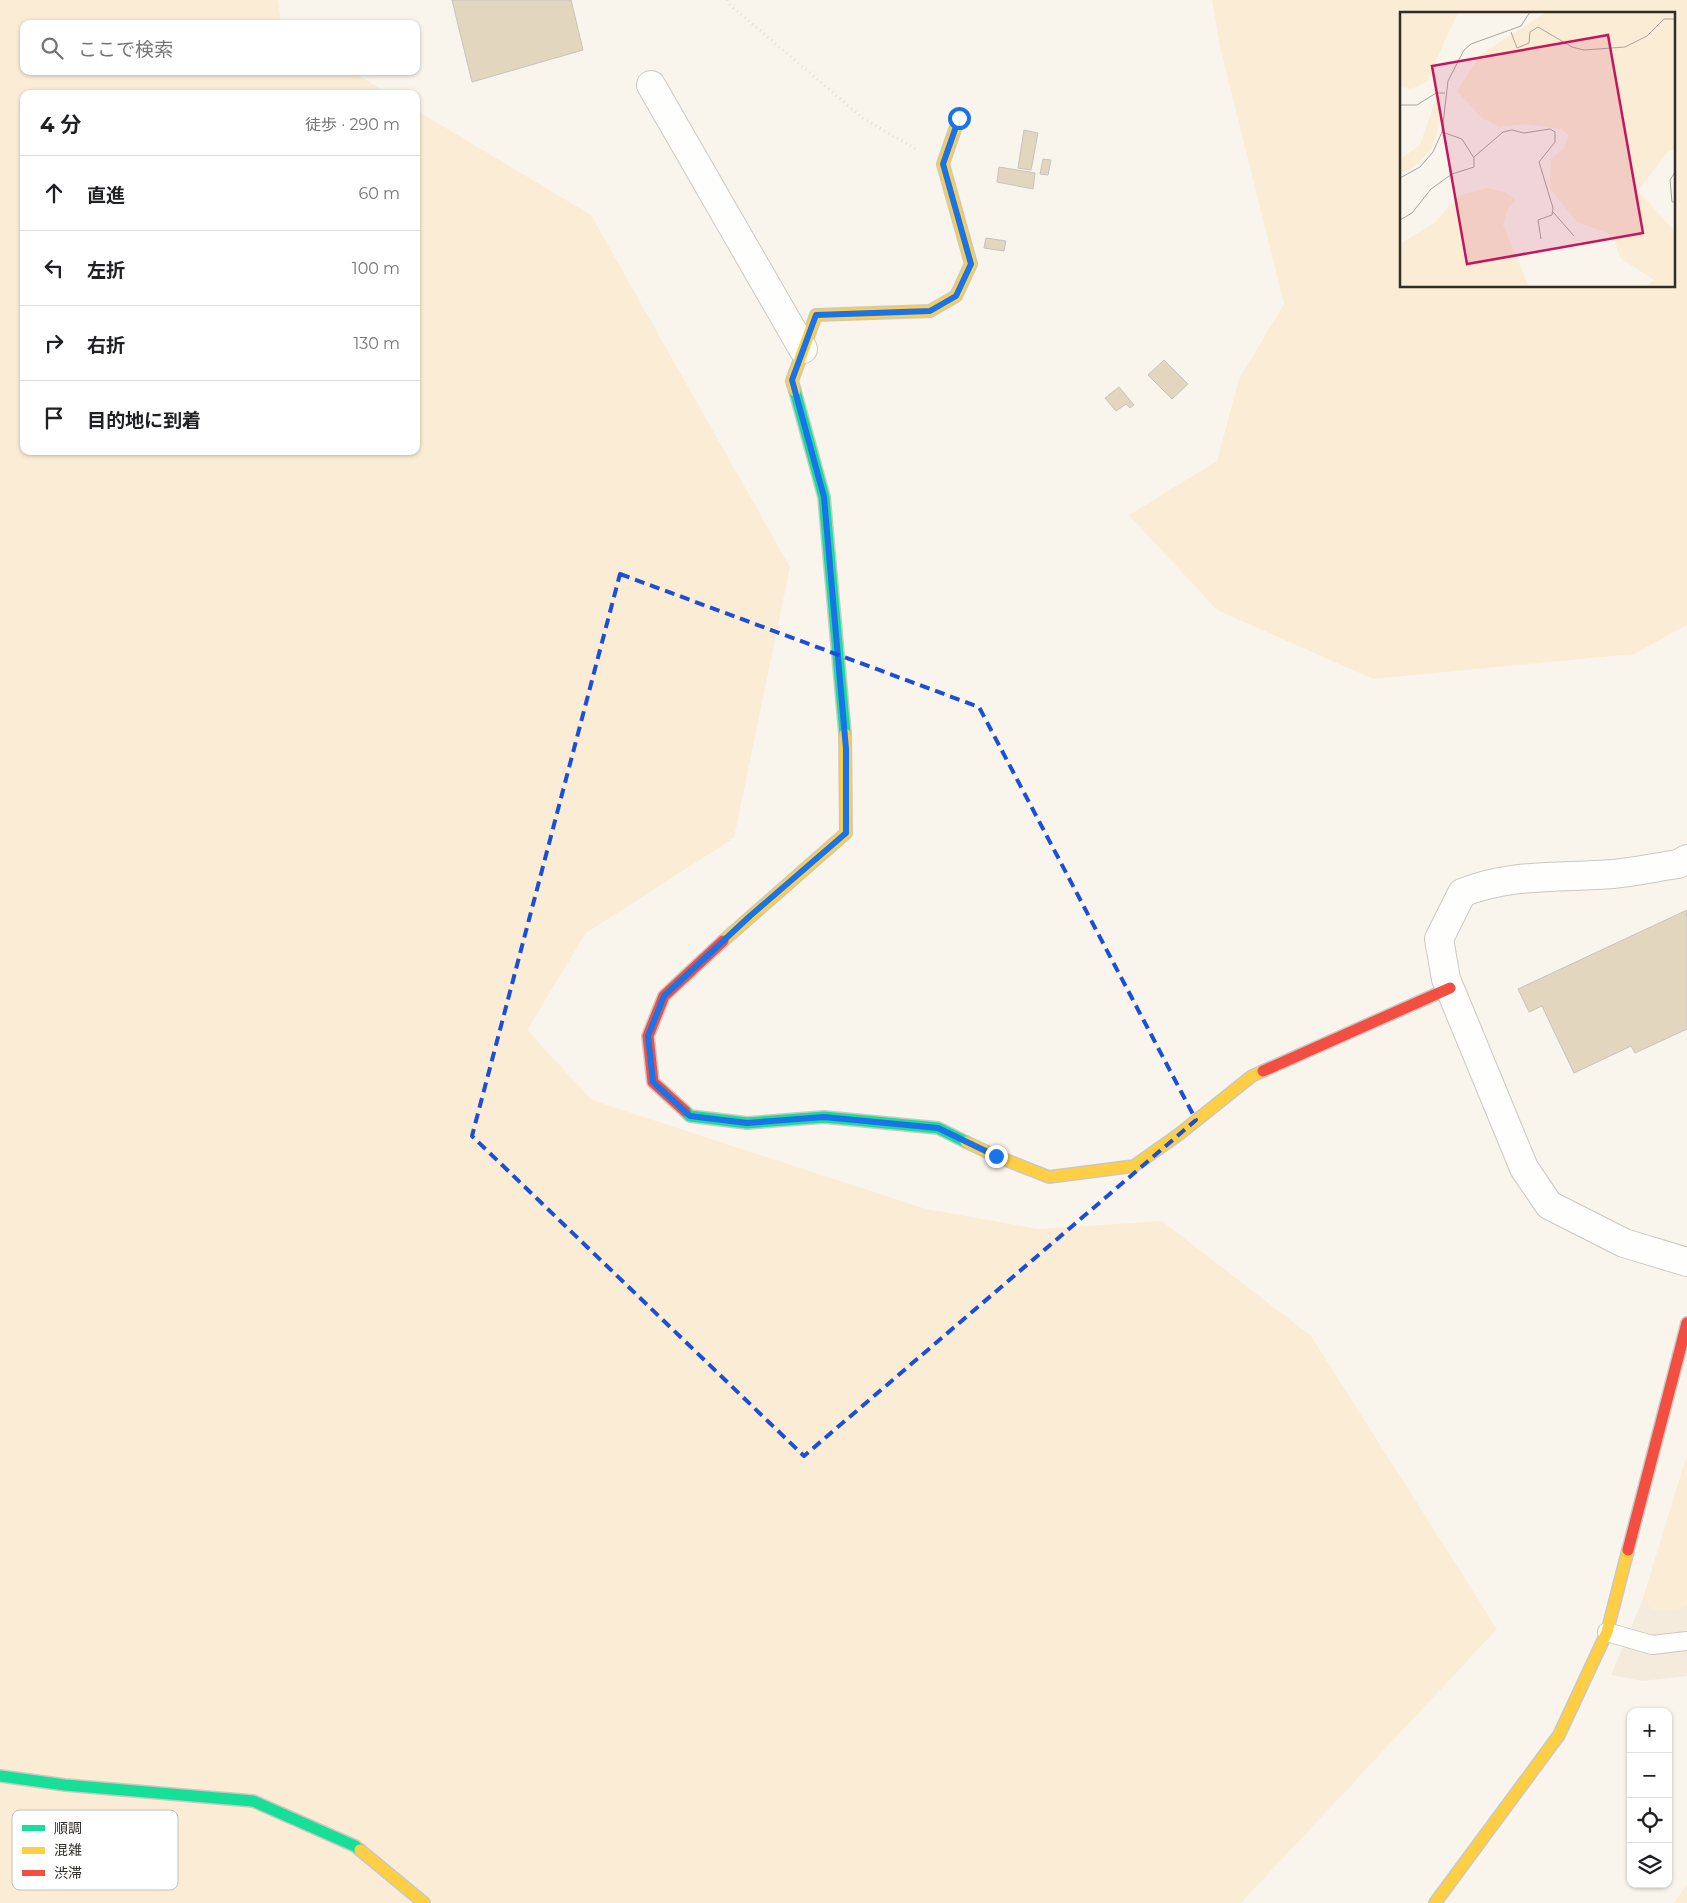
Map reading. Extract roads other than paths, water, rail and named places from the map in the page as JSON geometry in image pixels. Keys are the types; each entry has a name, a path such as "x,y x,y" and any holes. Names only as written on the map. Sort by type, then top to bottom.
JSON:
{"street":[{"path":"651,85 804,349"},
{"path":"959,118 943,164 971,264 956,296 930,311 816,315 792,380 824,497 846,749 846,833 750,916 664,996 648,1036 653,1082 690,1116 747,1123 824,1117 938,1128 996,1156 1049,1176 1134,1166 1178,1135 1252,1076 1450,988"},
{"path":"1687,859 1678,864 1615,874 1505,880 1481,885 1462,893 1439,939 1446,979 1524,1168 1549,1205 1624,1243 1687,1262"},
{"path":"1435,1903 1559,1735 1607,1632 1687,1323"},
{"path":"0,1776 65,1785 253,1801 355,1846 424,1903"}],"lane":[{"path":"1607,1632 1652,1645 1687,1641"}]}
